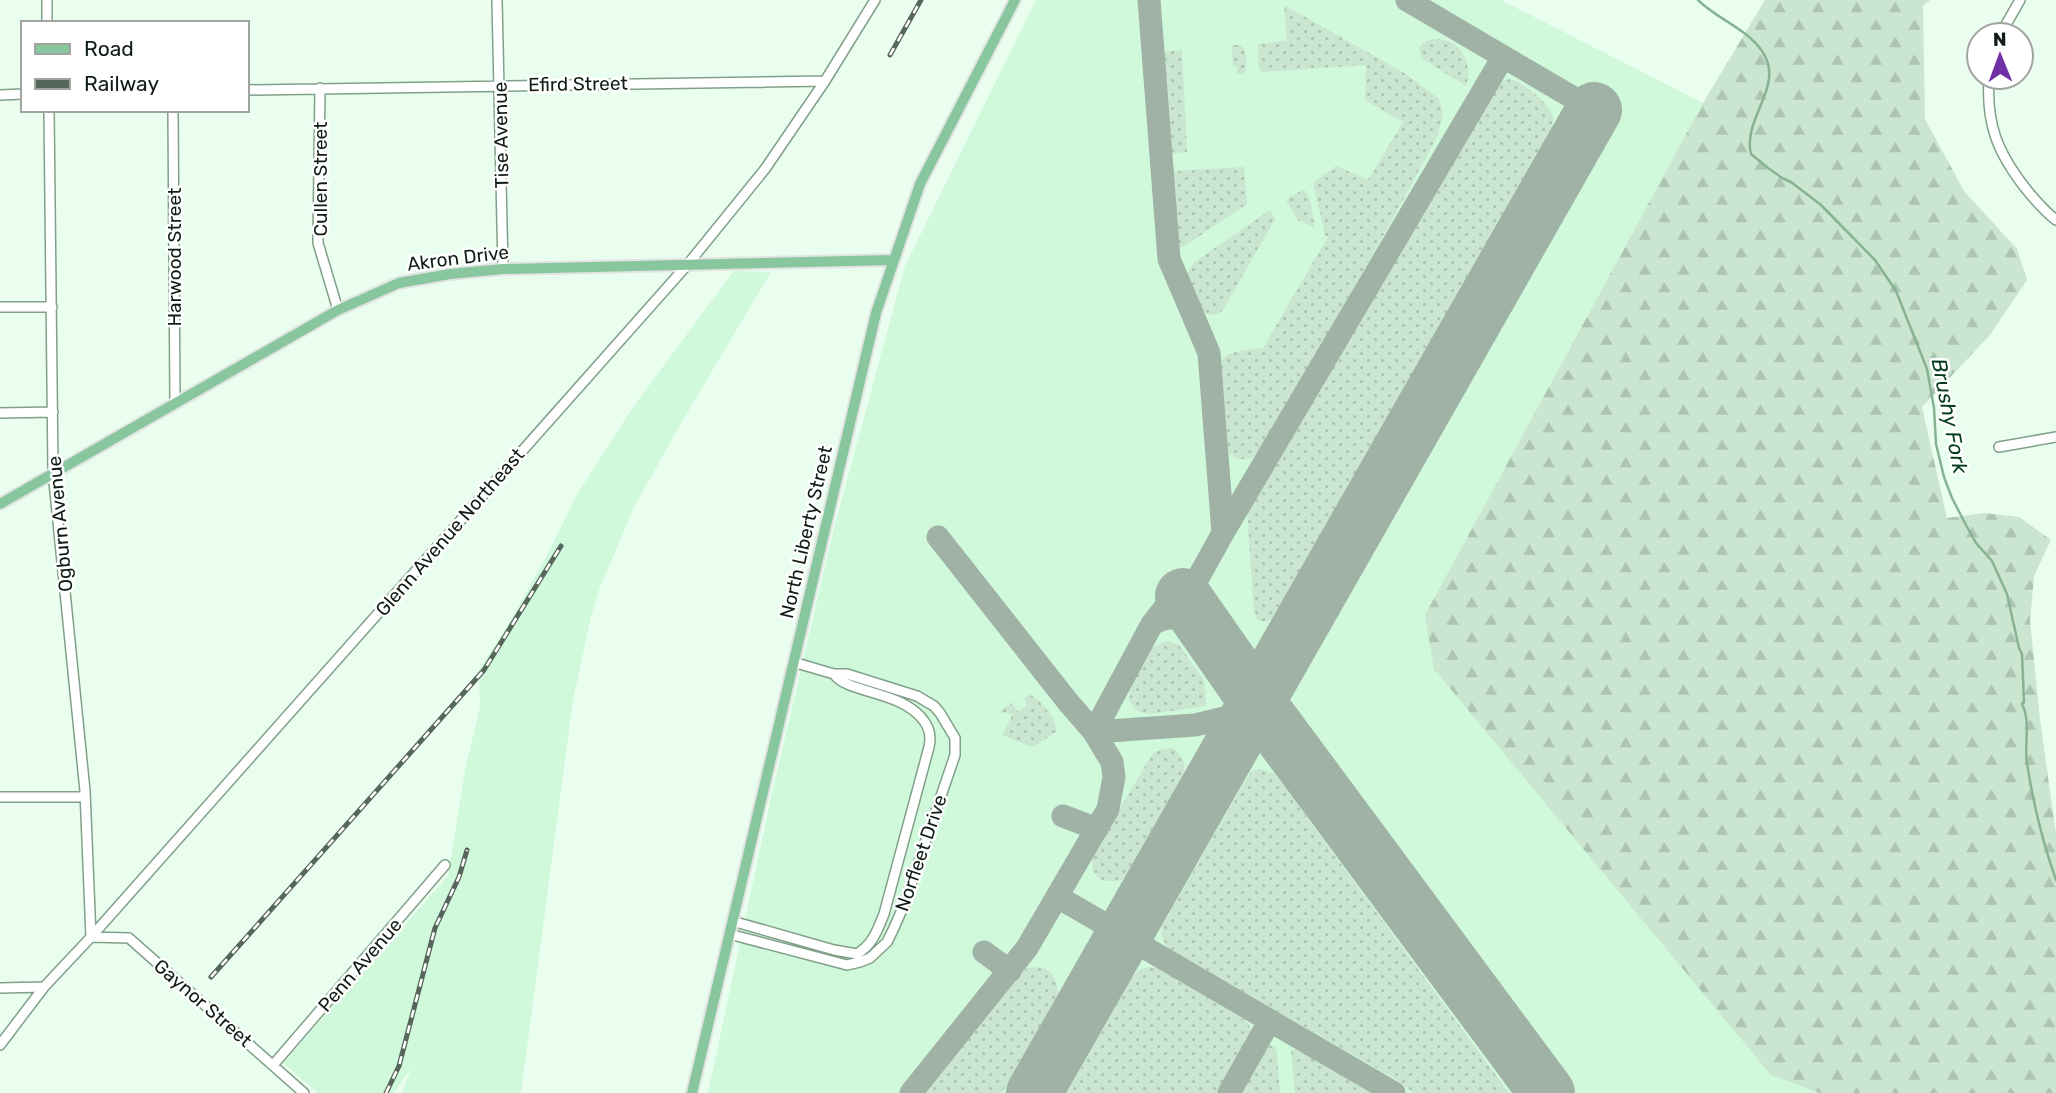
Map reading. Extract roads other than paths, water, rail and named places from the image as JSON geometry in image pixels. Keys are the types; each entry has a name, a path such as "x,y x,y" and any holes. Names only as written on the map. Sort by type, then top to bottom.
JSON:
{"main road":[{"name":"North Liberty Street","path":"692,1093 876,313 920,184 1015,0"},
{"name":"Akron Drive","path":"0,504 338,310 399,283 450,274 503,269 893,260"}],"street":[{"path":"47,0 47,21"},
{"name":"Tise Avenue","path":"497,0 503,269"},
{"name":"Glenn Avenue Northeast","path":"0,1045 44,987 688,264 765,169 825,81 875,0"},
{"path":"2008,21 2020,0"},
{"name":"Efird Street","path":"248,90 825,81"},
{"name":"Cullen Street","path":"320,88 318,243 338,310"},
{"path":"1988,91 1990,119 2003,157 2039,205 2056,220"},
{"path":"0,95 21,94"},
{"name":"Ogburn Avenue","path":"49,112 53,472 85,797 91,937"},
{"name":"Harwood Street","path":"173,112 176,403"},
{"path":"0,307 52,307"},
{"path":"0,413 53,412"},
{"path":"1999,447 2056,436"},
{"name":"Norfleet Drive","path":"793,662 834,674 847,674 917,696 934,706 955,738 956,746 905,905 894,930 870,958 850,965 842,964"},
{"name":"Norfleet Drive","path":"834,674 839,681 885,696 917,712 927,725 930,741 884,914 876,934 865,949 857,954 844,953"},
{"path":"0,797 85,797"},
{"name":"Penn Avenue","path":"274,1064 445,865"},
{"path":"729,934 842,964 844,953 732,921"},
{"path":"776,946 779,935"},
{"name":"Gaynor Street","path":"91,937 129,938 304,1093"},
{"path":"0,988 44,987"}],"waterway":[{"name":"Brushy Fork","path":"1698,0 1748,36 1762,51 1768,64 1767,89 1752,128 1751,154 1821,205 1875,260 1896,291 1927,369 1934,408 1936,444 1944,477 1966,525 1976,543 1992,561 2007,594 2022,654 2022,704 2027,725 2026,756 2029,778 2056,880"}],"railway":[{"path":"890,55 921,0"},
{"path":"211,977 484,670 561,546"},
{"path":"386,1093 399,1066 435,928 459,877 467,850"}]}
